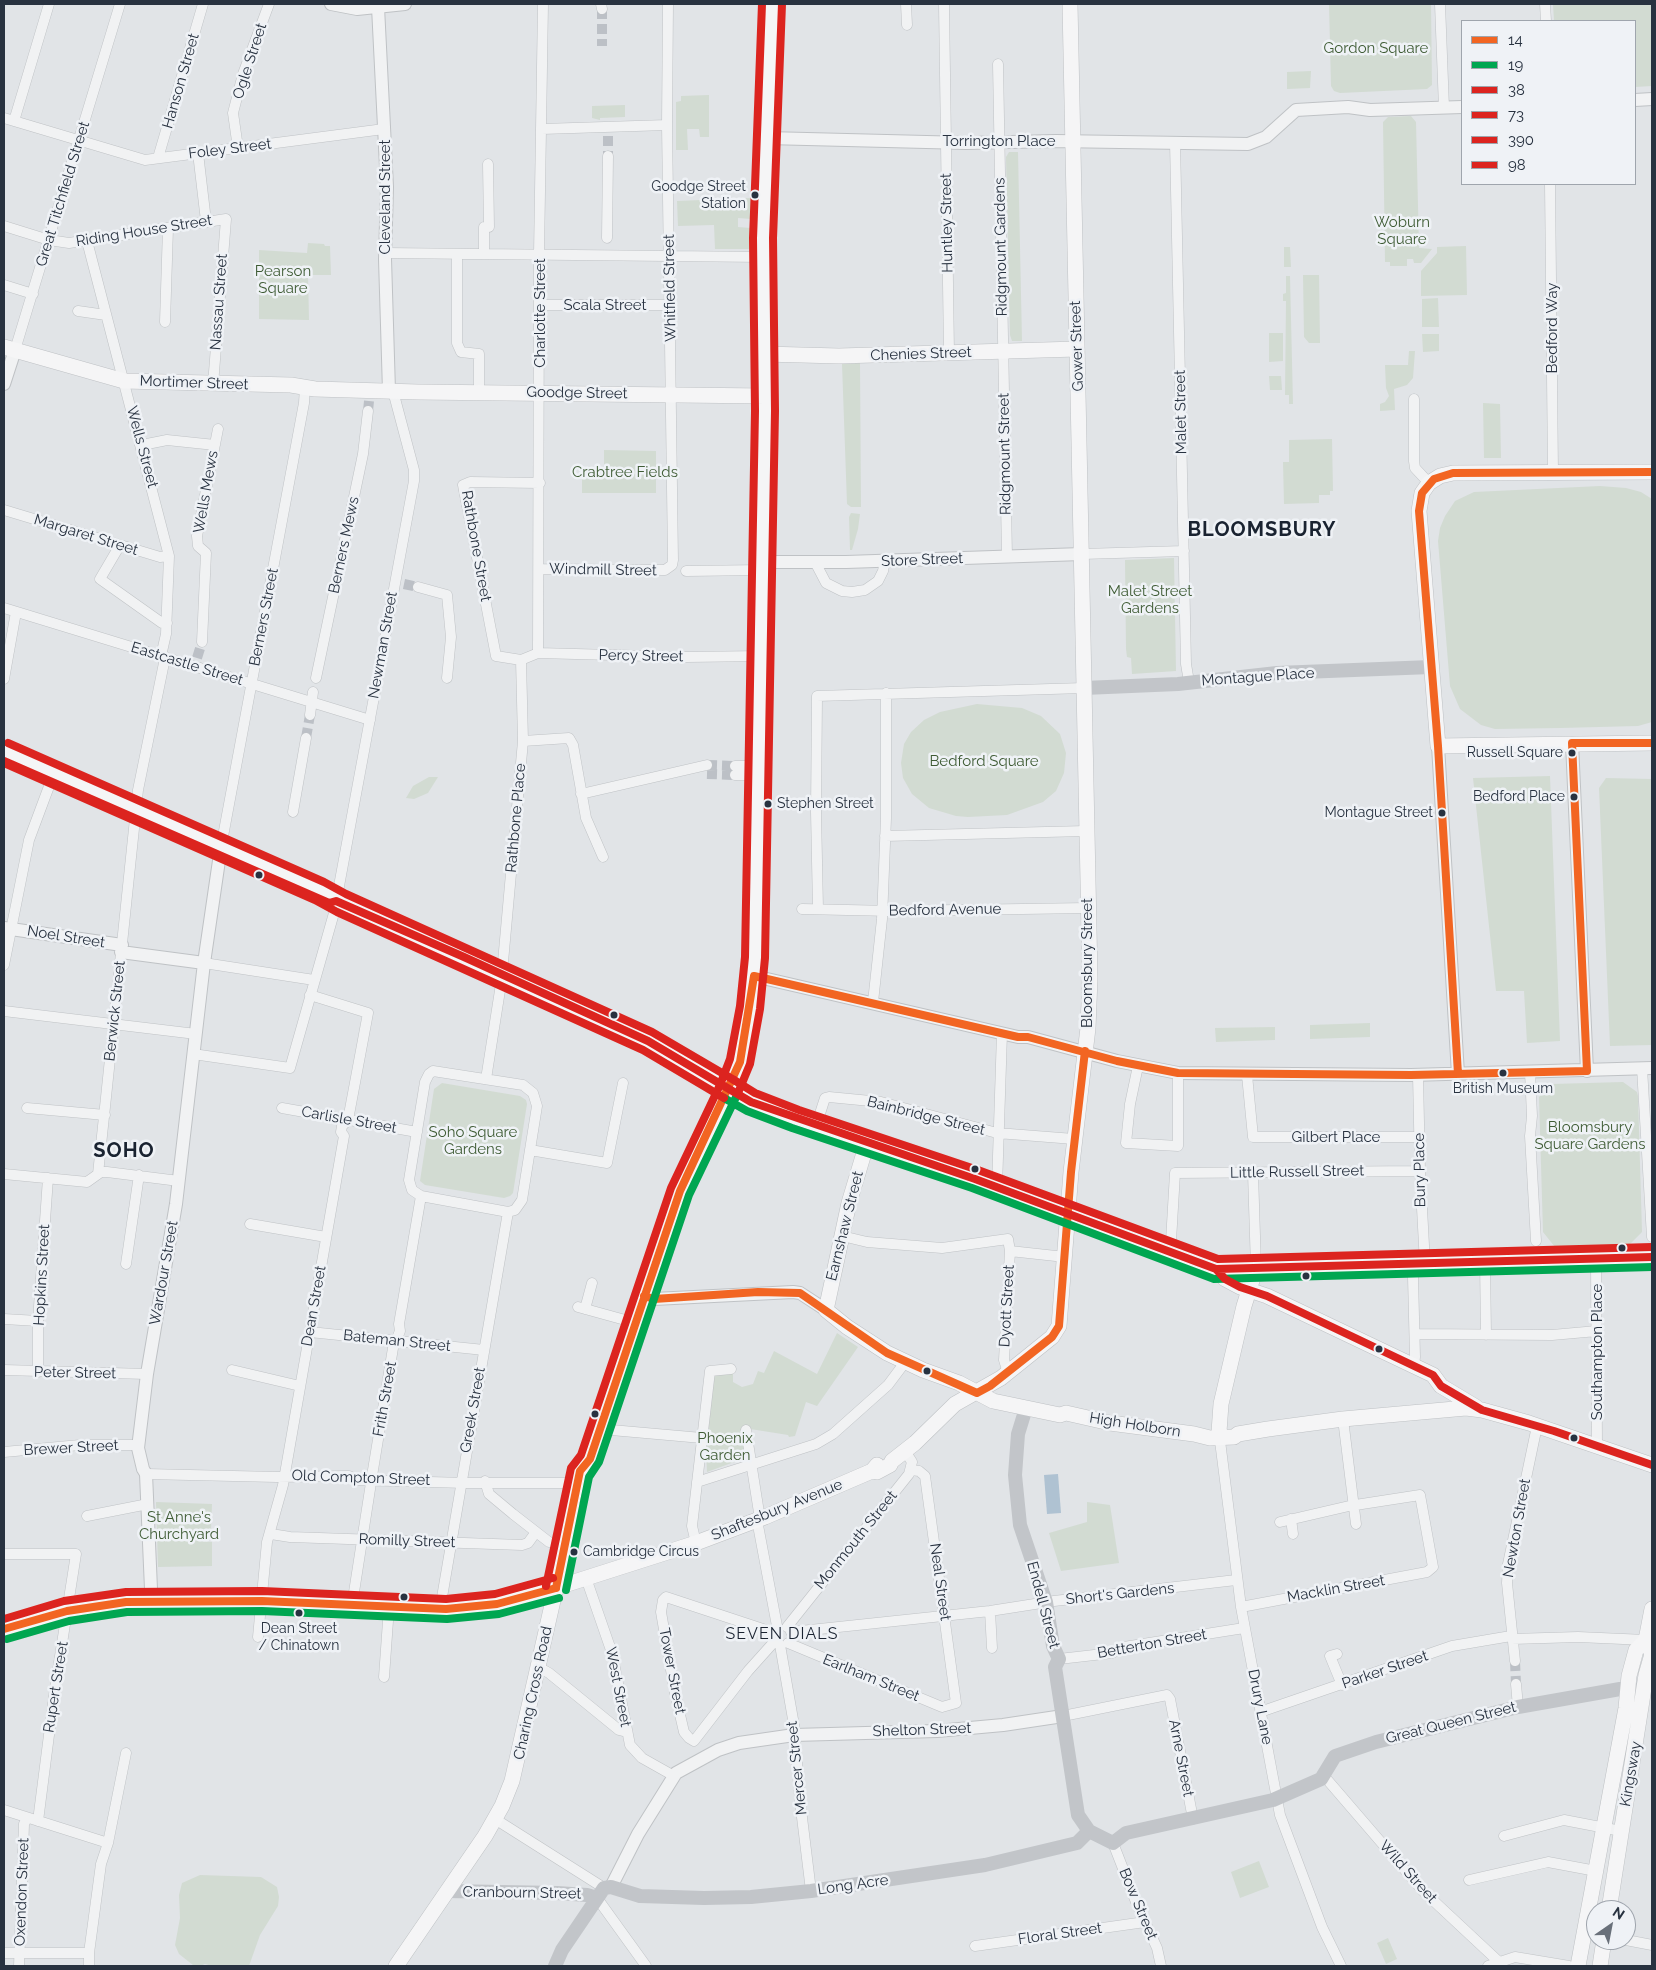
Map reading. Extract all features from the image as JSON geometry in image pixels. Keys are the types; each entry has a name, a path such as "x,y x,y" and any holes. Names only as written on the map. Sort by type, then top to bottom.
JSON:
{"main road":[{"name":"Charing Cross Road","path":"396,1966 495,1819 516,1771 566,1546 576,1483 580,1471 587,1465 600,1429 680,1191 740,1062 754,976 762,656 765,396 763,257 772,4"},
{"name":"Gower Street","path":"1070,4 1084,688"},
{"name":"Mortimer Street","path":"9,348 124,381 305,387 369,401 391,391"},
{"name":"Chenies Street","path":"764,354 839,356 1077,349"},
{"name":"Goodge Street","path":"391,391 765,396"},
{"path":"1652,472 1453,473 1440,476 1429,483 1422,493 1419,511 1438,746 1652,743"},
{"name":"Montague Place","path":"1084,688 1189,682 1277,673 1431,667"},
{"path":"1084,688 1086,831"},
{"path":"4,752 136,814 220,850 329,903 336,901 502,979 648,1041 751,1102 997,1187 1216,1269 1652,1257"},
{"path":"4,761 136,814"},
{"name":"Bloomsbury Street","path":"1068,1213 1090,993 1086,831"},
{"name":"Earnshaw Street","path":"826,1310 842,1236 867,1143"},
{"name":"Shaftesbury Avenue","path":"4,1629 67,1611 121,1603 262,1600 440,1609 497,1604 556,1588 696,1543 758,1519 872,1471 874,1467 886,1460 892,1461 953,1406 1008,1373 1040,1348 1057,1331 1068,1213"},
{"path":"1214,1435 1256,1268"},
{"path":"1216,1269 1225,1279 1433,1375 1441,1386 1482,1410"},
{"path":"826,1310 863,1338 906,1362 977,1393"},
{"path":"1424,1410 1438,1400 1441,1386"},
{"name":"High Holborn","path":"977,1393 996,1392 1060,1415 1066,1413 1110,1424 1214,1435 1238,1434 1343,1419"},
{"name":"Endell Street","path":"1027,1403 1017,1445 1015,1475 1017,1505 1020,1525 1051,1602 1053,1646 1059,1659 1056,1667 1078,1815 1089,1831"},
{"path":"1343,1419 1454,1407 1482,1410 1537,1426 1652,1465"},
{"path":"573,1510 580,1503 586,1486 590,1472 587,1465"},
{"name":"Kingsway","path":"1611,1900 1621,1831 1648,1691 1652,1654 1646,1640 1652,1608"},
{"name":"Kingsway","path":"1578,1966 1636,1650 1646,1640"},
{"name":"Great Queen Street","path":"1324,1776 1332,1759 1345,1751 1518,1707 1628,1689 1648,1691"},
{"path":"1089,1831 1113,1843 1126,1833 1193,1820 1277,1798 1324,1776"},
{"name":"Long Acre","path":"604,1891 640,1896 704,1898 751,1892 811,1891 984,1865 1077,1843 1089,1831"},
{"name":"Kingsway","path":"1587,1966 1596,1871"},
{"name":"Cranbourn Street","path":"447,1891 587,1895 604,1891"},
{"path":"555,1966 562,1950 604,1891"},
{"path":"1600,1966 1602,1950"}],"street":[{"path":"9,119 49,4"},
{"name":"Great Titchfield Street","path":"4,384 9,348 33,294 120,4"},
{"name":"Hanson Street","path":"158,158 203,4"},
{"name":"Ogle Street","path":"238,148 233,113 243,74 269,4"},
{"path":"331,4 357,10 405,4"},
{"name":"Charlotte Street","path":"538,653 540,569 539,254 543,4"},
{"name":"Whitfield Street","path":"666,569 672,565 673,560 670,254 666,125 668,4"},
{"path":"906,4 906,25"},
{"name":"Huntley Street","path":"944,4 950,353"},
{"path":"1440,4 1444,108 1461,107"},
{"path":"1545,4 1546,20"},
{"name":"Cleveland Street","path":"378,6 387,187 385,254 391,391"},
{"name":"Ridgmount Gardens","path":"998,64 1003,352"},
{"path":"1636,100 1652,99"},
{"name":"Torrington Place","path":"767,138 945,142 1072,141 1248,144 1260,140 1293,111 1322,104 1444,108"},
{"name":"Foley Street","path":"9,119 145,160 384,129"},
{"path":"542,129 608,132 666,125"},
{"name":"Malet Street","path":"1175,142 1186,664 1189,682"},
{"path":"198,153 206,222"},
{"path":"607,246 608,156"},
{"path":"484,254 484,227 489,227 488,164"},
{"name":"Bedford Way","path":"1550,185 1553,473"},
{"name":"Riding House Street","path":"4,226 49,240 69,243 226,219"},
{"name":"Nassau Street","path":"213,385 226,219"},
{"path":"165,322 168,228"},
{"name":"Wells Street","path":"87,241 170,556 167,623 163,657 136,814"},
{"path":"385,254 539,254 607,246 670,254 763,257"},
{"path":"457,254 457,343 461,352 478,354 479,392"},
{"path":"4,285 33,294"},
{"name":"Scala Street","path":"540,305 670,305"},
{"path":"78,311 106,315"},
{"name":"Ridgmount Street","path":"1003,352 1007,557"},
{"name":"Berners Street","path":"220,850 304,404 305,387"},
{"name":"Newman Street","path":"194,1054 290,1068 310,995 310,979 333,920 370,720 399,583 414,476 391,391"},
{"path":"1414,400 1414,460 1416,468 1429,483"},
{"name":"Berners Mews","path":"316,678 362,454 369,401"},
{"name":"Wells Mews","path":"202,642 206,553 198,546 197,536 218,429"},
{"path":"142,445 167,440 215,445"},
{"name":"Rathbone Street","path":"521,660 496,656 463,485 470,482 540,483"},
{"name":"Margaret Street","path":"4,510 120,545 160,556 170,556"},
{"path":"120,545 100,579 162,622 167,623"},
{"path":"1082,554 1184,551"},
{"name":"Store Street","path":"763,566 815,562 1082,554"},
{"path":"815,562 826,582 842,591 852,592 865,590 878,581 883,571 884,561"},
{"path":"686,570 763,566"},
{"name":"Windmill Street","path":"540,569 666,569"},
{"path":"418,587 448,595 451,637 447,678"},
{"name":"Eastcastle Street","path":"4,608 163,657 197,662 252,684 370,720"},
{"path":"4,680 16,612"},
{"name":"Percy Street","path":"521,660 538,653 687,657 762,656"},
{"name":"Rathbone Place","path":"486,1079 502,979 523,741 521,660"},
{"path":"818,909 816,812 817,696 890,692 1084,688"},
{"path":"310,715 313,692"},
{"path":"873,1002 881,911 890,692"},
{"path":"293,812 306,738"},
{"path":"523,741 569,738 573,745 586,818 603,857"},
{"path":"1572,744 1587,1071"},
{"path":"1438,746 1458,1074"},
{"path":"581,794 694,770 707,770"},
{"path":"735,771 759,771"},
{"path":"4,965 7,928 29,840 51,781"},
{"name":"Berwick Street","path":"98,1174 136,814"},
{"path":"885,836 1086,831"},
{"name":"Wardour Street","path":"148,1602 151,1589 148,1504 146,1474 142,1469 139,1444 147,1374 179,1181 204,963 220,850"},
{"name":"Bedford Avenue","path":"802,908 881,911 1087,908"},
{"name":"Noel Street","path":"7,928 204,963"},
{"path":"204,963 310,979"},
{"path":"754,976 1085,1051 1138,1066 1178,1073 1418,1075 1647,1068 1652,1238"},
{"name":"Dean Street","path":"258,1637 267,1542 271,1534 285,1475 344,1136 341,1132 342,1126 348,1120 368,1013 310,995"},
{"path":"4,1011 196,1034"},
{"path":"997,1187 997,1133 1002,1033"},
{"path":"1138,1066 1130,1104 1126,1143 1178,1146 1178,1073"},
{"path":"438,1071 522,1085 534,1093 537,1106 522,1200 515,1210 508,1212 421,1196 412,1190 409,1180 417,1132 425,1082 429,1074 438,1071"},
{"path":"1530,1072 1532,1116 1530,1136 1536,1241"},
{"name":"Gilbert Place","path":"1247,1075 1253,1138 1419,1137"},
{"name":"Bury Place","path":"1414,1366 1413,1277 1420,1264 1418,1075"},
{"path":"530,1150 607,1163 623,1083"},
{"name":"Bainbridge Street","path":"816,1126 825,1098 829,1096 881,1102 997,1133"},
{"path":"27,1108 105,1115"},
{"name":"Carlisle Street","path":"282,1108 417,1132"},
{"path":"997,1133 1074,1139"},
{"name":"Little Russell Street","path":"1168,1252 1171,1241 1175,1173 1420,1171"},
{"path":"4,1179 4,1174 87,1182 98,1174 107,1172 179,1181"},
{"path":"1253,1173 1256,1268"},
{"path":"126,1264 139,1175"},
{"name":"Hopkins Street","path":"38,1372 38,1322 48,1178"},
{"name":"Frith Street","path":"352,1605 393,1352 400,1331 399,1324 421,1196"},
{"name":"Greek Street","path":"440,1609 460,1482 508,1212"},
{"path":"250,1224 326,1238"},
{"name":"Dyott Street","path":"842,1236 867,1242 942,1248 1008,1239 1010,1252 1004,1360 1008,1373"},
{"path":"1010,1252 1065,1257"},
{"name":"Southampton Place","path":"1596,1259 1597,1446"},
{"path":"1485,1262 1486,1335"},
{"path":"592,1283 582,1308 636,1323"},
{"path":"644,1296 654,1299 758,1292 800,1293 826,1310"},
{"path":"4,1319 38,1322"},
{"path":"1415,1334 1552,1335 1597,1331"},
{"name":"Bateman Street","path":"310,1332 484,1350"},
{"path":"697,1482 816,1444 833,1434 888,1385 906,1362"},
{"path":"696,1543 692,1526 710,1371 731,1369"},
{"name":"Peter Street","path":"4,1370 147,1374"},
{"path":"232,1370 300,1386"},
{"path":"1343,1419 1356,1524"},
{"name":"Newton Street","path":"1515,1661 1507,1583 1508,1564 1537,1426"},
{"path":"600,1429 702,1438"},
{"name":"Mercer Street","path":"746,1430 758,1519 781,1635 811,1891"},
{"name":"Drury Lane","path":"1214,1435 1233,1537 1240,1607 1277,1798 1289,1845 1341,1966"},
{"name":"Brewer Street","path":"4,1452 80,1445 139,1444"},
{"path":"905,1451 911,1459 911,1470"},
{"name":"Neal Street","path":"911,1470 919,1471 925,1476 956,1703"},
{"name":"Monmouth Street","path":"694,1741 748,1671 781,1635 911,1470"},
{"name":"Old Compton Street","path":"146,1474 277,1477 285,1475 349,1476 356,1480 576,1483"},
{"path":"485,1482 489,1494 536,1532 549,1542 566,1546"},
{"name":"Macklin Street","path":"1240,1607 1431,1571 1434,1564 1420,1495 1353,1506"},
{"path":"87,1516 148,1504"},
{"path":"1280,1522 1353,1506"},
{"path":"1291,1520 1293,1534"},
{"name":"Romilly Street","path":"271,1534 290,1537 524,1545 536,1532"},
{"name":"Rupert Street","path":"4,1554 76,1554 38,1821"},
{"name":"West Street","path":"586,1578 612,1653 630,1745 636,1753 676,1774"},
{"name":"Short's Gardens","path":"781,1635 1236,1580"},
{"name":"Earlham Street","path":"666,1598 781,1635 942,1707 956,1703"},
{"name":"Tower Street","path":"666,1598 662,1603 661,1612 675,1692 684,1732 694,1741"},
{"path":"384,1677 389,1607"},
{"path":"990,1611 992,1648"},
{"name":"Betterton Street","path":"1059,1659 1112,1653 1124,1647 1244,1628"},
{"name":"Parker Street","path":"1260,1712 1452,1646 1512,1638 1578,1637 1646,1640"},
{"path":"1337,1654 1330,1656 1342,1685"},
{"path":"538,1667 549,1673 619,1730 626,1732"},
{"path":"1516,1684 1518,1707"},
{"name":"Shelton Street","path":"676,1774 718,1750 739,1743 794,1735 935,1731 1003,1725 1063,1716 1164,1694 1169,1697"},
{"name":"Arne Street","path":"1169,1697 1193,1820"},
{"path":"89,1966 101,1864 108,1843 126,1753"},
{"path":"604,1891 676,1774"},
{"name":"Wild Street","path":"1324,1776 1423,1891 1498,1961"},
{"path":"4,1810 108,1843"},
{"name":"Oxendon Street","path":"19,1966 21,1954 19,1947 24,1824 27,1818"},
{"path":"495,1819 604,1891 646,1966"},
{"path":"1504,1836 1564,1820 1621,1831"},
{"name":"Bow Street","path":"1113,1843 1157,1948 1161,1966"},
{"path":"1469,1880 1548,1862 1596,1871"},
{"name":"Floral Street","path":"975,1946 1145,1922"},
{"path":"1636,1942 1652,1945"},
{"path":"4,1953 89,1954"},
{"path":"1488,1966 1498,1961 1515,1957 1569,1966"}],"green space":[{"name":"Gordon Square","path":"1329,4 1431,4 1432,85 1427,89 1340,93 1334,91 1331,86"},
{"path":"1553,4 1652,4 1652,86 1636,87 1636,20 1554,20"},
{"path":"1311,71 1310,88 1287,89 1287,72"},
{"path":"709,95 709,137 700,137 699,129 687,129 688,150 676,150 676,102 681,101 681,96"},
{"path":"625,105 625,117 600,118 600,120 592,118 592,106"},
{"name":"Woburn Square","path":"1411,116 1416,122 1419,248 1432,249 1421,263 1414,263 1413,259 1407,259 1407,266 1390,266 1390,262 1385,262 1383,122 1388,117"},
{"path":"1009,152 1018,152 1022,341 1012,341 1010,335 1006,157"},
{"path":"751,198 751,219 738,218 738,227 751,228 751,249 715,249 714,225 678,226 677,201"},
{"name":"Pearson Square","path":"308,243 330,246 331,275 308,275 309,320 259,319 259,250 307,253"},
{"path":"1466,246 1467,295 1421,296 1421,271 1437,253 1437,247"},
{"path":"1284,247 1290,247 1291,267 1284,267"},
{"path":"1303,275 1319,275 1320,343 1309,343 1304,337"},
{"path":"1286,276 1290,276 1293,404 1289,404 1289,395 1285,395 1286,301 1283,301 1283,294 1286,293"},
{"path":"1438,298 1439,327 1422,327 1422,299"},
{"path":"1269,333 1283,333 1283,361 1269,362"},
{"path":"1422,334 1439,334 1439,351 1423,352"},
{"path":"1409,351 1415,351 1413,378 1407,385 1394,389 1395,410 1380,411 1380,404 1385,402 1389,396 1386,388 1385,365 1408,365"},
{"path":"860,363 861,507 851,507 847,504 842,364"},
{"path":"1269,376 1281,376 1282,390 1270,390"},
{"path":"1483,403 1500,404 1501,458 1484,458"},
{"path":"1332,439 1333,491 1330,491 1330,495 1319,495 1319,503 1284,504 1283,462 1289,462 1289,440"},
{"name":"Crabtree Fields","path":"604,450 656,451 656,493 582,493 582,468 604,468"},
{"name":"Russell Square","path":"1600,486 1626,488 1641,492 1652,499 1652,722 1638,726 1560,728 1495,729 1481,725 1460,709 1450,686 1438,541 1440,528 1445,516 1455,501 1474,492"},
{"path":"851,513 860,514 858,529 852,550 850,550 849,517"},
{"name":"Malet Street Gardens","path":"1174,558 1176,671 1132,674 1131,658 1127,657 1126,649 1125,560"},
{"name":"Bedford Square","path":"977,704 1022,708 1041,716 1060,734 1066,753 1064,773 1056,791 1043,802 1007,815 968,817 956,816 929,808 912,794 903,778 901,763 904,744 911,732 924,720 940,712"},
{"path":"1550,776 1560,1041 1527,1043 1524,991 1496,991 1473,778"},
{"path":"429,777 438,777 428,793 414,799 406,798 413,786"},
{"path":"1606,778 1652,779 1652,1045 1610,1046 1599,788"},
{"path":"1370,1023 1370,1037 1310,1039 1310,1025"},
{"path":"1275,1027 1275,1040 1216,1042 1215,1028"},
{"name":"Bloomsbury Square Gardens","path":"1623,1082 1637,1092 1638,1096 1642,1232 1629,1245 1555,1247 1543,1232 1539,1097 1552,1084"},
{"name":"Soho Square Gardens","path":"442,1083 520,1096 526,1100 527,1104 513,1193 510,1196 504,1198 425,1185 420,1181 434,1089"},
{"name":"Phoenix Garden","path":"837,1333 858,1347 817,1406 806,1402 795,1436 789,1437 788,1435 744,1428 742,1430 745,1458 707,1472 706,1450 714,1373 733,1372 733,1382 742,1387 753,1384 758,1371 764,1373 774,1351 817,1374"},
{"name":"St Anne's Churchyard","path":"156,1502 212,1504 211,1530 201,1530 200,1541 212,1542 212,1566 158,1567"},
{"path":"1087,1502 1110,1505 1119,1563 1061,1571 1049,1533 1087,1522"},
{"path":"1259,1861 1269,1887 1240,1898 1231,1872"},
{"path":"200,1875 261,1877 277,1887 278,1906 260,1935 249,1966 193,1965 179,1954 175,1945 180,1918 179,1895 182,1883"},
{"path":"1388,1938 1397,1959 1386,1964 1377,1943"}],"water":[{"path":"1058,1474 1061,1513 1047,1514 1044,1475"}],"tunnel":[{"path":"602,9 602,46"},
{"path":"608,136 608,156"},
{"path":"368,411 369,401"},
{"path":"404,584 418,587"},
{"path":"197,658 202,642"},
{"path":"306,738 310,715"},
{"path":"707,765 735,766"},
{"path":"707,774 735,775"},
{"path":"1515,1661 1516,1684"}],"transit line":[{"name":"390","path":"720,1085 730,1059 740,1006 745,957 755,411 753,238 762,4"},
{"name":"73","path":"738,1093 750,1064 760,1009 765,958 775,411 773,238 782,4"},
{"name":"14","path":"1458,1074 1438,746 1419,511 1422,493 1434,479 1453,473 1652,472"},
{"name":"390","path":"8,743 324,882 346,894 652,1032 734,1080"},
{"name":"14","path":"556,1588 580,1471 590,1459 680,1191 740,1062 754,976 1018,1037 1028,1037 1117,1061 1178,1073 1411,1075 1587,1071 1572,743 1652,743"},
{"name":"98","path":"4,761 329,903 336,901 464,957 648,1041 751,1102 975,1179 1216,1269 1225,1279 1240,1287 1267,1296 1433,1375 1441,1386 1482,1410 1554,1431 1652,1465"},
{"name":"73","path":"4,763 315,900 337,912 643,1050 724,1098"},
{"name":"14","path":"644,1296 654,1299 758,1292 800,1293 887,1353 977,1393 990,1386 1052,1337 1059,1326 1071,1172 1085,1051"},
{"name":"38","path":"734,1080 755,1093 799,1110 978,1170 1218,1259 1652,1247"},
{"name":"38","path":"546,1586 571,1468 581,1455 671,1188 720,1085"},
{"name":"19","path":"566,1590 589,1477 599,1462 689,1195 738,1093"},
{"name":"19","path":"724,1098 747,1111 792,1128 972,1188 1214,1279 1652,1267"},
{"name":"98","path":"1217,1269 1652,1257"},
{"name":"38","path":"4,1619 64,1601 126,1592 262,1591 446,1599 495,1594 553,1578"},
{"name":"14","path":"4,1629 67,1611 126,1602 262,1601 446,1609 497,1604 556,1588"},
{"name":"19","path":"7,1639 69,1621 127,1612 262,1611 447,1619 499,1614 559,1598"}],"place":[{"name":"Goodge Street Station","path":"755,195"},
{"name":"Russell Square","path":"1572,753"},
{"name":"Bedford Place","path":"1574,797"},
{"name":"Stephen Street","path":"768,804"},
{"name":"Montague Street","path":"1442,813"},
{"name":"British Museum","path":"1503,1073"},
{"name":"Cambridge Circus","path":"574,1552"},
{"name":"Dean Street / Chinatown","path":"299,1613"}],"district":[{"name":"BLOOMSBURY","path":"1262,530"},
{"name":"SOHO","path":"124,1151"},
{"name":"SEVEN DIALS","path":"782,1634"}]}
